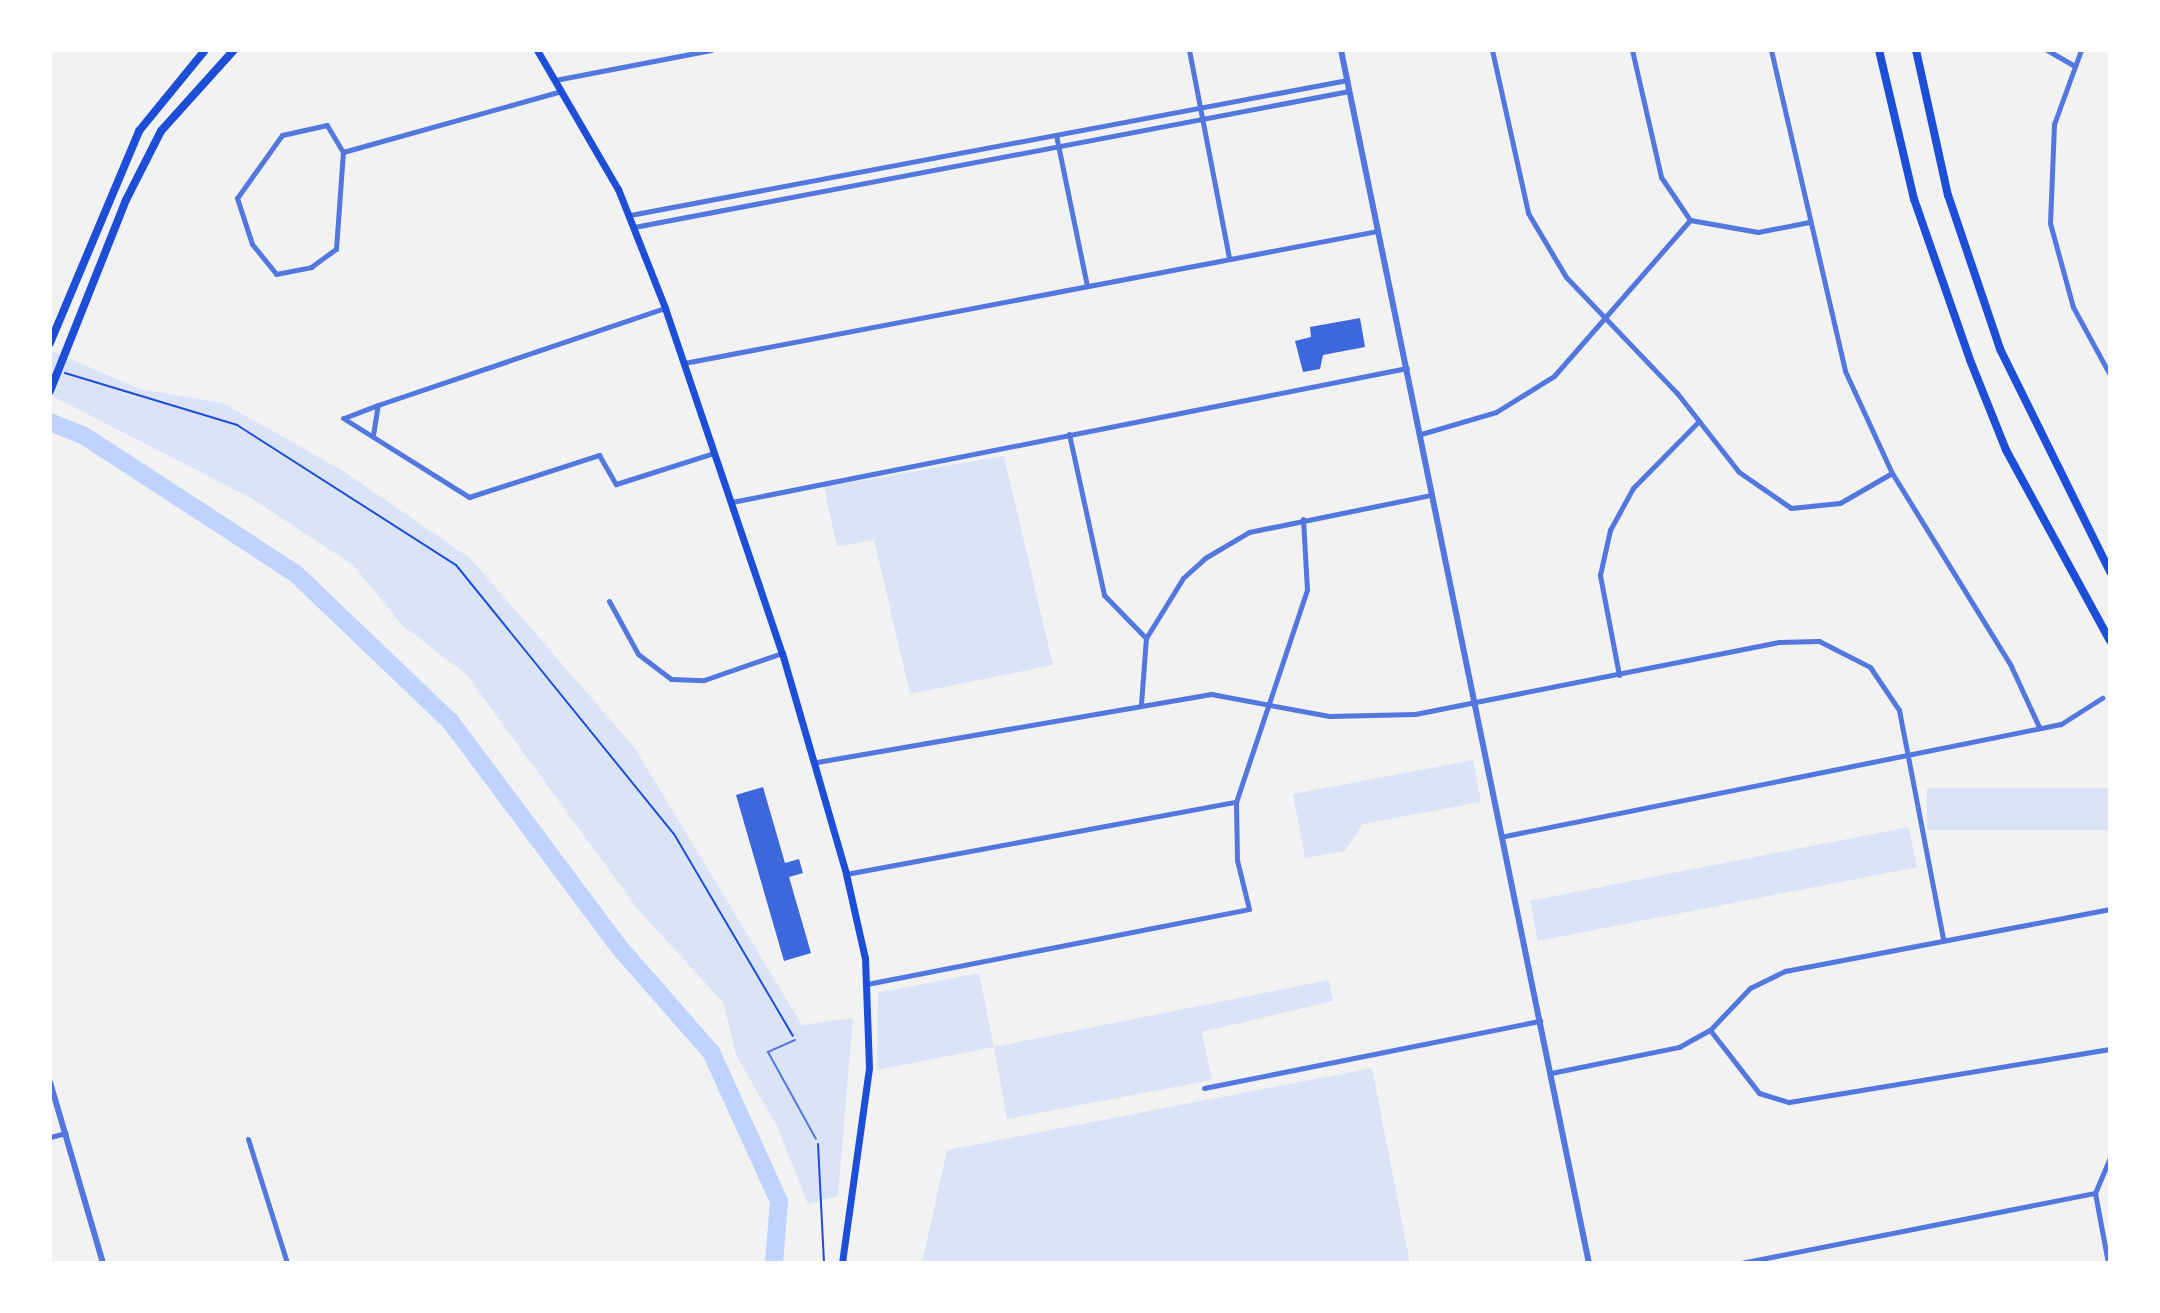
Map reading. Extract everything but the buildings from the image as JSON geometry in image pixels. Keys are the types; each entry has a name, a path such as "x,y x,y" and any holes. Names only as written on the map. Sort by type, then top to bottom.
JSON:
{"main road":[{"path":"51,340 139,131 205,50"},
{"path":"50,391 161,131 234,50"},
{"path":"537,50 630,215 665,308 817,762 846,874 867,984 869,1068 842,1263"},
{"path":"1879,50 1914,199 1970,360 2006,450 2110,641"},
{"path":"1916,50 1948,195 2000,349 2110,572"}],"street":[{"path":"555,80 711,50"},
{"path":"1189,50 1229,258"},
{"path":"1341,50 1408,368 1431,495 1505,836 1589,1263"},
{"path":"1492,50 1528,213 1566,277 1699,421 1739,472 1791,508 1840,503 1892,473"},
{"path":"1632,50 1657,166 1690,220 1758,232 1809,222"},
{"path":"1771,50 1845,371 1892,473 2011,666 2039,727"},
{"path":"2047,50 2073,65"},
{"path":"2081,50 2073,65 2051,144 2050,223 2073,307 2110,375"},
{"path":"630,215 1347,80"},
{"path":"343,152 561,91"},
{"path":"634,227 1349,91"},
{"path":"327,125 343,152 336,249 311,267 276,274 252,244 237,198 282,135 327,125"},
{"path":"1056,135 1087,286"},
{"path":"1421,434 1518,401 1554,376 1609,321 1690,220"},
{"path":"684,363 1377,231"},
{"path":"665,308 343,418 469,497 599,455 616,484 715,452"},
{"path":"732,502 1408,368"},
{"path":"373,435 378,405"},
{"path":"1619,675 1600,575 1610,530 1633,488 1699,421"},
{"path":"1069,434 1104,595 1146,638"},
{"path":"1141,704 1146,638 1183,578 1205,558 1249,532 1431,495"},
{"path":"867,984 1249,909 1237,860 1236,802 1307,590 1303,519"},
{"path":"609,601 638,654 671,679 704,680 782,653"},
{"path":"817,762 890,746 942,746 1141,704 1211,694 1372,717 1619,675 1779,642 1835,645 1870,667 1899,710 1905,757 1943,939"},
{"path":"1505,836 2061,724 2102,698"},
{"path":"846,874 1236,802"},
{"path":"1551,1073 1679,1047 1710,1030 1750,988 1785,971 2110,909"},
{"path":"1204,1088 1540,1021"},
{"path":"1710,1030 1759,1093 1789,1102 2110,1049"},
{"path":"50,1082 103,1263"},
{"path":"50,1137 66,1133"},
{"path":"248,1139 287,1263"},
{"path":"2108,1263 2095,1193 2110,1157"},
{"path":"1741,1263 2095,1193"}],"lane":[{"path":"795,1040 768,1052 816,1139"}],"path":[{"path":"62,371 237,425 456,565 674,834 795,1040"},
{"path":"816,1139 824,1263"}],"shaded area":[{"path":"50,350 140,389 223,403 343,471 470,558 634,747 802,1025 853,1018 838,1196 808,1204 777,1126 736,1055 723,1002 639,911 466,674 403,626 353,565 251,498 50,395"},
{"path":"1004,456 1053,665 910,694 874,540 837,547 824,487"},
{"path":"1473,760 1481,802 1363,824 1345,851 1305,858 1293,794"},
{"path":"1927,788 2110,788 2110,830 1927,830"},
{"path":"1909,827 1917,867 1538,941 1530,901"},
{"path":"979,973 994,1047 877,1070 878,993"},
{"path":"1329,980 1333,1001 1202,1032 1212,1080 1007,1119 994,1047"},
{"path":"1372,1068 1410,1263 922,1263 947,1150"}],"waterway":[{"path":"50,422 83,435 296,574 450,721 619,947 711,1052 779,1201 774,1263"}]}
